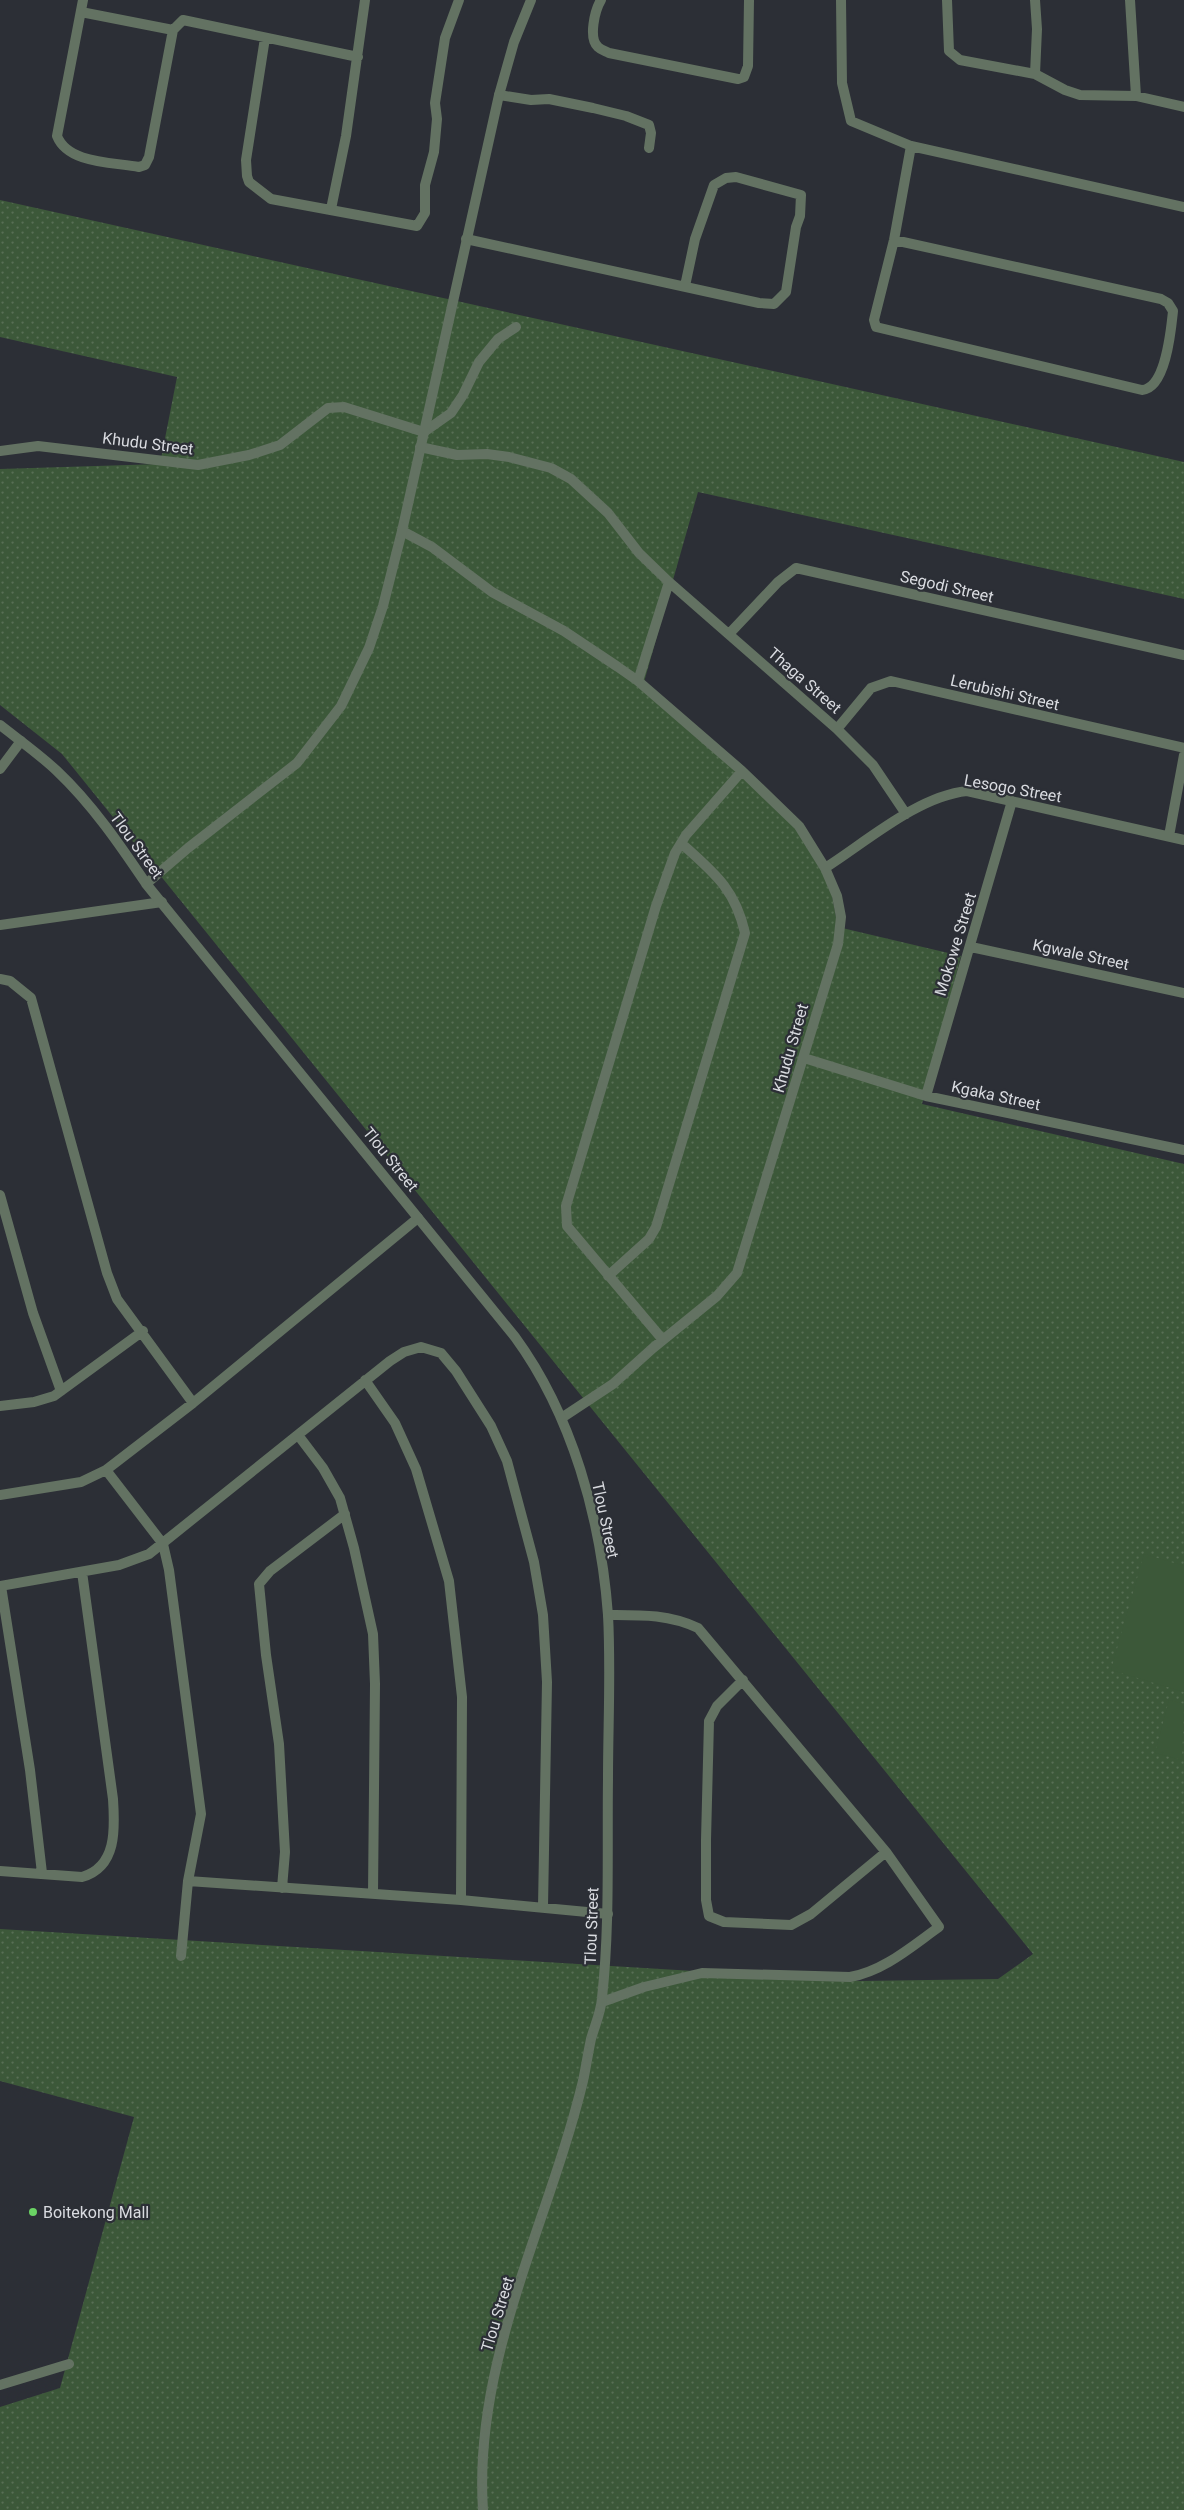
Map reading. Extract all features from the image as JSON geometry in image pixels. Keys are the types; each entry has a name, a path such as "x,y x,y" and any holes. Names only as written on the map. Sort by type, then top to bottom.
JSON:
{"street":[{"path":"83,0 58,136 63,147 74,156 139,167 145,165 149,157 172,30 183,20 198,21 265,38 358,57"},
{"path":"332,209 346,136 365,0"},
{"path":"265,38 246,160 246,176 255,187 271,199 417,226 425,213 425,185 434,152 437,119 435,102 445,38 459,0"},
{"path":"146,884 188,848 297,763 330,722 353,684 370,648 383,606 402,530 499,95 514,42 531,0"},
{"path":"601,0 597,8 594,29 594,39 600,49 609,53 738,79 744,77 748,66 749,0"},
{"path":"841,0 842,83 851,121 911,146 1184,207"},
{"path":"947,0 950,51 953,56 968,62 1035,74 1065,90 1080,95 1136,96 1184,107"},
{"path":"1035,0 1037,29 1035,74"},
{"path":"1130,0 1136,96"},
{"path":"81,12 172,30"},
{"path":"499,95 531,100 549,99 626,116 649,125 651,133 649,148"},
{"path":"894,240 1161,299 1168,303 1173,310 1168,342 1158,379 1150,388 1142,390 876,327 874,320 894,240 911,146"},
{"path":"466,239 759,303 774,304 786,292 796,227 800,216 801,195 736,177 726,178 714,185 695,239 685,286"},
{"path":"424,432 451,413 463,395 479,362 498,339 516,327"},
{"name":"Khudu Street","path":"0,451 38,446 198,465 249,455 280,445 328,408 344,407 424,432"},
{"name":"Thaga Street","path":"420,447 457,455 487,454 509,457 551,468 564,475 608,513 639,552 668,582 837,729 873,765 906,814"},
{"name":"Khudu Street","path":"402,530 432,546 484,587 564,631 638,681 742,771 799,826 825,868 837,896 841,925 838,944 737,1273 717,1296 613,1384 563,1417"},
{"name":"Segodi Street","path":"729,634 778,582 796,568 1184,655"},
{"path":"638,681 668,582"},
{"name":"Lerubishi Street","path":"837,729 871,688 884,681 891,681 1184,748"},
{"name":"Tlou Street","path":"0,725 74,788 112,834 146,884 515,1336 529,1356 563,1417 580,1470 594,1527 608,1615 608,1914 602,2002 573,2116 499,2358 483,2444 483,2510"},
{"path":"0,769 21,741"},
{"path":"1169,836 1184,755"},
{"path":"663,1340 567,1226 566,1206 656,906 675,853 681,843 742,771"},
{"name":"Lesogo Street","path":"825,868 906,814 934,800 954,793 967,792 1184,840"},
{"name":"Mokowe Street","path":"926,1096 1012,802"},
{"path":"608,1276 649,1239 656,1227 745,933 741,914 722,880 681,843"},
{"path":"0,925 162,902"},
{"name":"Kgwale Street","path":"971,947 1184,993"},
{"path":"0,979 10,981 31,998 107,1272 117,1299 143,1331 193,1403"},
{"name":"Kgaka Street","path":"804,1058 926,1096 1184,1150"},
{"path":"0,1195 33,1313 61,1391"},
{"path":"0,1495 81,1482 106,1470 193,1403 418,1218"},
{"path":"0,1406 48,1399 143,1331"},
{"path":"42,1874 30,1770 0,1586 119,1566 143,1557 163,1544 365,1380 404,1352 421,1346 436,1350 456,1371 491,1426 504,1453 534,1562 542,1615 547,1682 543,1907"},
{"path":"365,1380 395,1423 416,1470 449,1580 462,1697 461,1900"},
{"path":"298,1435 332,1482 345,1514 354,1548 375,1654 372,1894"},
{"path":"106,1470 163,1544 169,1570 201,1814 188,1881 181,1956"},
{"path":"282,1888 285,1852 280,1744 268,1673 258,1586 270,1571 345,1514"},
{"path":"0,1871 82,1877 93,1874 104,1864 111,1846 115,1829 113,1799 82,1572"},
{"path":"602,2002 644,1987 702,1973 850,1977 879,1967 939,1927 886,1852 698,1628 681,1620 660,1616 608,1615"},
{"path":"742,1680 718,1706 709,1721 706,1840 706,1900 709,1916 724,1922 791,1926 818,1909 886,1852"},
{"path":"188,1881 461,1900 608,1914"},
{"path":"0,2385 69,2364"}],"green space":[{"path":"0,200 1184,462 1184,599 698,492 642,689 785,812 826,865 838,927 961,956 922,1104 1184,1164 1184,2510 0,2510 0,2407 60,2388 134,2117 0,2081 0,1929 858,1981 998,1979 1033,1954 62,754 0,705 0,469 160,464 177,377 0,337"},
{"path":"1144,1554 1184,1566 1184,1692 1111,1670"},
{"path":"1169,1700 1184,1704 1182,1760 1155,1753"}],"place":[{"name":"Boitekong Mall","path":"33,2212"}]}
